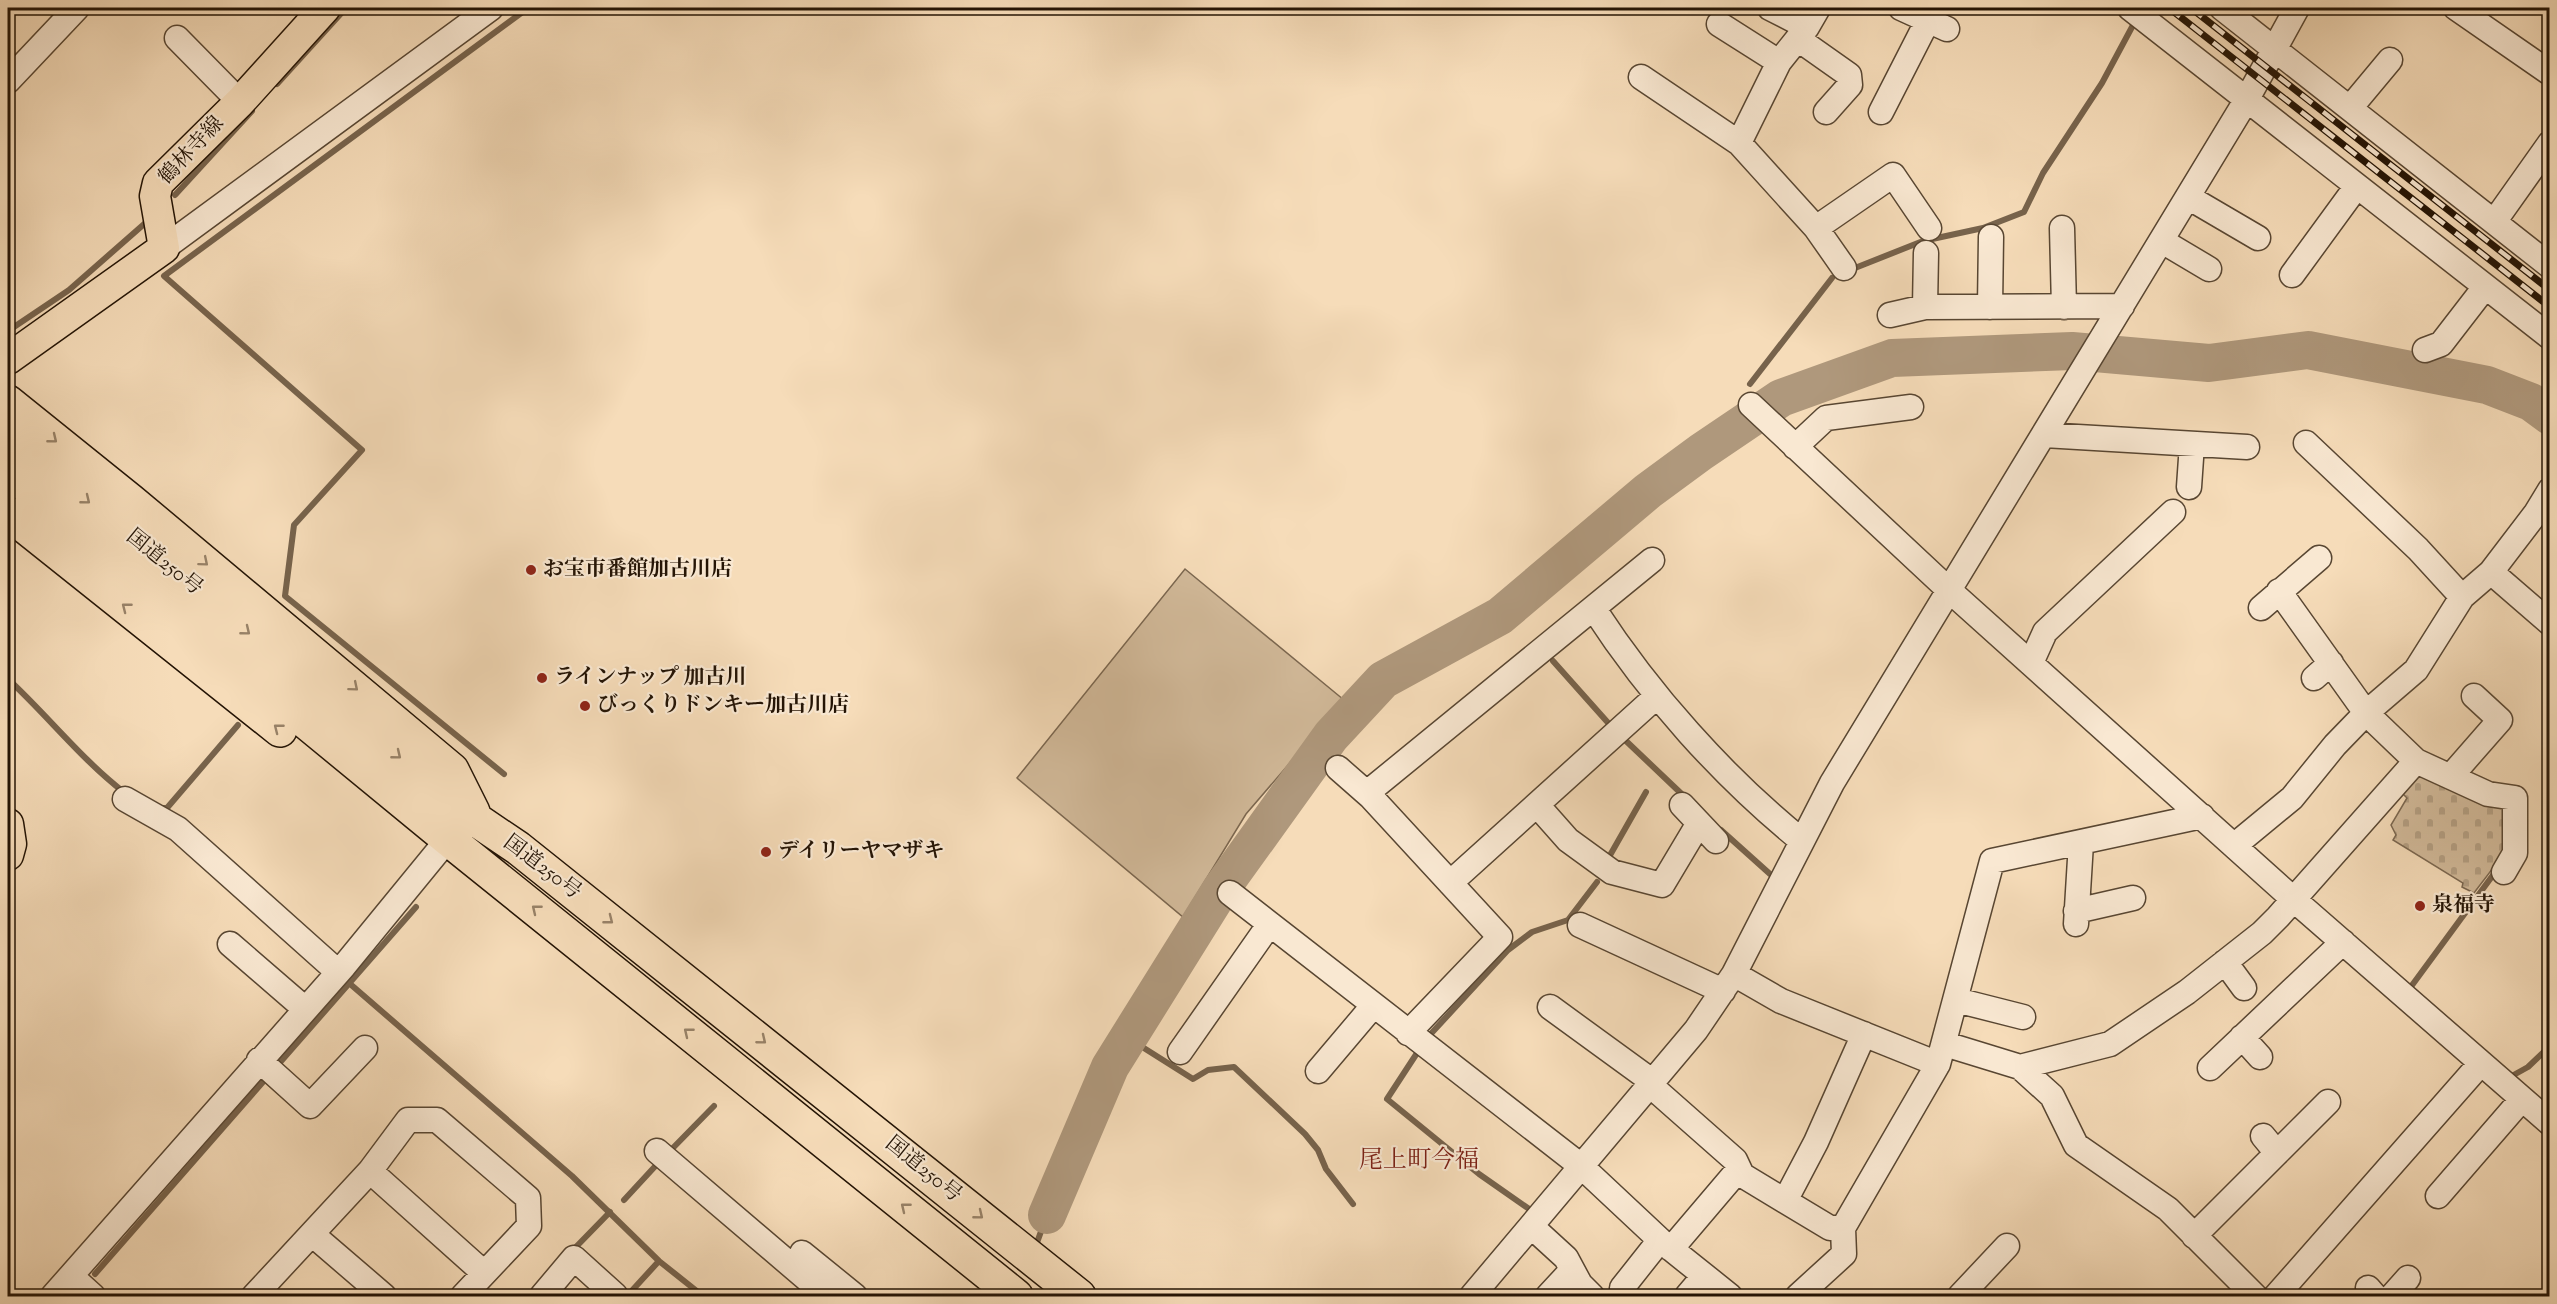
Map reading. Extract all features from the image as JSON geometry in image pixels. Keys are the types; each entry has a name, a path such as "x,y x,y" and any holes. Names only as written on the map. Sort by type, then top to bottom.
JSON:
{"highway":[{"path":"8,402 140,509 452,770 478,821"},
{"name":"国道250号","path":"8,436 478,821 518,848 749,1030 1080,1296"},
{"name":"国道250号","path":"8,469 100,553 448,839 1016,1296"},
{"path":"8,488 53,512"},
{"path":"8,513 398,823 448,839"}],"main road":[{"name":"鶴林寺線","path":"164,248 155,196 158,183 240,102 325,8"},
{"path":"8,359 164,248"},
{"path":"8,824 11,844 8,855"}],"street":[{"path":"8,81 77,8"},
{"path":"164,248 491,8"},
{"path":"1770,8 1808,24 1849,75 1850,85 1827,112"},
{"path":"1881,112 1937,24 1901,8"},
{"path":"2130,8 2550,337"},
{"path":"2222,8 2550,266"},
{"path":"1474,1296 1696,1030 1729,983 1832,783 2044,435 2098,340 2162,241 2247,99 2297,8"},
{"path":"2456,8 2550,73"},
{"path":"1719,24 1779,62"},
{"path":"1739,142 1779,62 1808,24"},
{"path":"177,39 240,102"},
{"path":"2350,108 2390,60"},
{"path":"1641,77 1739,142 1816,228 1844,268"},
{"path":"2494,222 2550,143"},
{"path":"1816,228 1893,175 1929,228"},
{"path":"2292,275 2357,186"},
{"path":"2188,197 2258,238"},
{"path":"2062,228 2064,307"},
{"path":"1990,307 1991,237"},
{"path":"2162,241 2209,269"},
{"path":"1925,307 1926,254"},
{"path":"2425,350 2441,344 2485,287"},
{"path":"1890,315 1925,307 2122,306"},
{"path":"1795,447 1826,418 1911,407"},
{"path":"1756,410 1950,591 2292,898 2550,1123"},
{"path":"2044,435 2247,447"},
{"path":"2306,443 2418,549 2462,597"},
{"path":"2189,487 2192,444"},
{"path":"2235,845 2292,798 2335,745 2366,712 2385,699 2416,670 2462,597 2491,572 2536,513 2550,490"},
{"path":"2031,663 2045,632 2173,512"},
{"path":"2261,608 2319,558"},
{"path":"1371,797 1374,788 1652,560"},
{"path":"2491,572 2550,623"},
{"path":"2279,591 2322,670 2416,761 2488,794 2521,794 2515,853 2504,872"},
{"path":"1594,609 1657,696 1759,806 1802,841"},
{"path":"1450,883 1657,696"},
{"path":"2451,776 2500,720 2474,696"},
{"path":"1580,925 1864,1034 1941,1054 2020,1066 2109,1044 2187,992 2262,933 2416,761"},
{"path":"1338,768 1371,797 1500,938 1408,1033"},
{"path":"125,799 178,829 338,972"},
{"path":"1537,805 1568,840 1612,872 1662,885 1699,823"},
{"path":"1682,806 1716,841"},
{"path":"1798,1296 1844,1254 1843,1228 1941,1054 1992,861 2202,816"},
{"path":"53,1296 269,1069 304,1008 338,972 448,839 478,821"},
{"path":"2081,843 2076,917 2133,898"},
{"path":"1230,893 1581,1166 1666,1244 1730,1296"},
{"path":"1180,1052 1269,925"},
{"path":"2210,1068 2343,942"},
{"path":"230,944 304,1008"},
{"path":"2225,962 2244,988"},
{"path":"1956,1000 2023,1017"},
{"path":"1318,1071 1373,1006"},
{"path":"1550,1007 1651,1083 1735,1160 1742,1176 1830,1228 1843,1228"},
{"path":"1785,1201 1816,1142 1864,1034"},
{"path":"2242,1037 2260,1057"},
{"path":"269,1069 310,1106 365,1048"},
{"path":"2276,1296 2481,1063"},
{"path":"2020,1066 2052,1096 2076,1145 2168,1209 2254,1296"},
{"path":"2438,1196 2522,1099"},
{"path":"2194,1236 2270,1144 2328,1102"},
{"path":"254,1296 370,1171 408,1120 437,1120 528,1198 529,1226 463,1296"},
{"path":"657,1150 827,1296"},
{"path":"680,1169 709,1180 855,1296"},
{"path":"1622,1295 1622,1288 1739,1169"},
{"path":"370,1171 484,1273"},
{"path":"1531,1226 1566,1258 1580,1284 1592,1296"},
{"path":"313,1235 384,1296"},
{"path":"1960,1296 1976,1267 2007,1246"},
{"path":"542,1296 574,1258 602,1270 615,1295"},
{"path":"1548,1296 1572,1270"},
{"path":"71,1276 93,1296"},
{"path":"1687,1296 1704,1276"},
{"path":"2392,1296 2408,1278"}],"green space":[{"path":"1185,569 1344,700 1246,814 1183,917 1017,778"},
{"path":"2419,767 2502,806 2504,845 2497,862 2474,893 2462,887 2463,883 2393,840 2396,835 2391,825 2407,798 2402,793"}],"waterway":[{"path":"277,84 346,8"},
{"path":"504,774 285,596 294,525 362,450 164,276 528,8"},
{"path":"1855,268 1923,241 1983,228 2024,212 2043,173 2102,83 2132,27"},
{"path":"175,195 252,111"},
{"path":"8,331 69,290 151,218"},
{"path":"1750,384 1832,278"},
{"path":"1047,1215 1110,1067 1221,889 1331,736 1383,680 1500,616 1648,491 1781,398 1892,358 2072,351 2209,363 2308,350 2487,385 2531,402 2550,416"},
{"path":"1553,661 1610,725"},
{"path":"8,679 79,752 125,793"},
{"path":"158,808 167,808 238,725"},
{"path":"1625,740 1687,799"},
{"path":"1609,857 1646,792"},
{"path":"1721,830 1770,874"},
{"path":"2410,988 2496,871"},
{"path":"1427,1038 1508,950 1532,932 1568,920 1597,882"},
{"path":"276,1067 416,907"},
{"path":"349,983 572,1176 659,1261 703,1296"},
{"path":"1128,1038 1193,1079 1208,1070 1234,1067 1305,1134 1318,1150 1326,1169 1353,1204"},
{"path":"2510,1077 2528,1067 2550,1046"},
{"path":"1419,1050 1387,1099 1479,1174 1532,1211"},
{"path":"95,1274 269,1075"},
{"path":"667,1154 714,1106"},
{"path":"624,1200 660,1161"},
{"path":"573,1250 610,1212"},
{"path":"1035,1248 1047,1215"},
{"path":"627,1296 659,1261"}],"railway":[{"path":"2169,8 2550,307"},
{"path":"2191,8 2550,290"}],"place":[{"name":"お宝市番館加古川店","path":"531,570"},
{"name":"ラインナップ 加古川","path":"542,678"},
{"name":"びっくりドンキー加古川店","path":"585,706"},
{"name":"デイリーヤマザキ","path":"766,852"},
{"name":"泉福寺","path":"2420,906"}],"district":[{"name":"尾上町今福","path":"1419,1161"}]}
